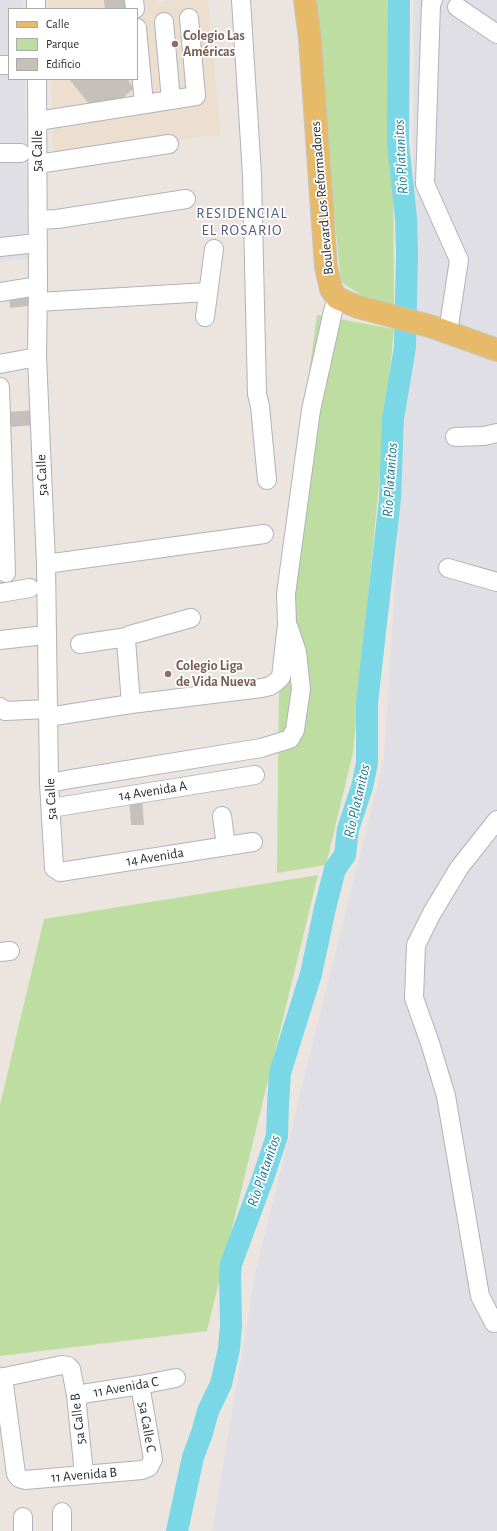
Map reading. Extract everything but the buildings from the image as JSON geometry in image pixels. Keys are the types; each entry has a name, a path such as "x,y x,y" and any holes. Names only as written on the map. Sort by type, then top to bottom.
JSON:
{"main road":[{"name":"Boulevard Los Reformadores","path":"305,0 310,39 326,267 331,290 338,298"},
{"path":"338,298 358,306 440,330 497,350"}],"street":[{"path":"240,0 252,175 258,394 267,480"},
{"path":"433,0 431,4 425,184 459,260 440,330"},
{"path":"456,7 497,34"},
{"path":"38,121 196,96 189,18"},
{"path":"164,22 171,100"},
{"path":"138,39 144,104"},
{"name":"5a Calle","path":"37,80 37,357 46,564 49,784 54,868 56,870"},
{"path":"38,164 169,144"},
{"path":"0,153 21,153"},
{"path":"38,220 57,219 186,199"},
{"path":"0,247 37,243"},
{"path":"205,317 214,250"},
{"path":"0,292 38,294 208,292"},
{"path":"0,704 5,711 48,713 270,686 281,677 287,624 286,594 311,410 332,311 338,298"},
{"path":"0,364 37,357"},
{"path":"0,387 6,574"},
{"path":"455,437 484,436 497,433"},
{"path":"46,564 264,534"},
{"path":"448,568 497,582"},
{"path":"0,593 30,588"},
{"path":"80,644 127,637 130,634 191,618"},
{"path":"49,784 79,777 261,748 290,739 296,730 301,689 297,652 287,624"},
{"path":"0,640 36,636"},
{"path":"127,637 130,704"},
{"name":"14 Avenida A","path":"51,808 255,775"},
{"path":"222,816 226,846"},
{"path":"494,1323 480,1296 446,1096 430,1042 414,998 416,945 432,913 459,868 497,820"},
{"name":"14 Avenida","path":"56,870 60,872 254,842"},
{"name":"5a Calle B","path":"2,1378 62,1365 68,1366 71,1369 76,1395 84,1474"},
{"name":"11 Avenida B","path":"2,1378 16,1474 19,1478 25,1480 142,1470 149,1466"},
{"name":"11 Avenida C","path":"76,1395 140,1386 176,1378"},
{"name":"5a Calle C","path":"140,1386 153,1460 149,1466"},
{"path":"62,1512 62,1531"}],"shaded area":[{"path":"0,0 23,0 23,8 8,8 8,80 25,80 28,258 0,262"},
{"name":"Colegio Las Américas","path":"48,0 159,0 159,3 172,0 208,0 221,135 53,156 51,80 138,80 138,8 48,8"},
{"path":"414,0 497,0 497,1531 212,1531 257,1265 384,760 412,310"}],"green space":[{"path":"312,0 392,0 394,306 368,300 341,282"},
{"path":"317,315 394,329 353,753 326,865 277,873 280,585"},
{"path":"318,875 207,1331 0,1356 0,1105 44,919"}],"waterway":[{"name":"Río Platanitos","path":"177,1531 193,1457 208,1411 221,1384 229,1349 231,1326 231,1264 277,1136 280,1073 311,974 335,869 345,855 348,829 362,787 367,763 367,703 390,499 393,419 405,347 407,253 406,218 398,143 399,0"}],"place":[{"name":"Colegio Las Américas","path":"175,44"},
{"name":"Colegio Liga de Vida Nueva","path":"168,674"}],"district":[{"name":"RESIDENCIAL EL ROSARIO","path":"242,222"}]}
